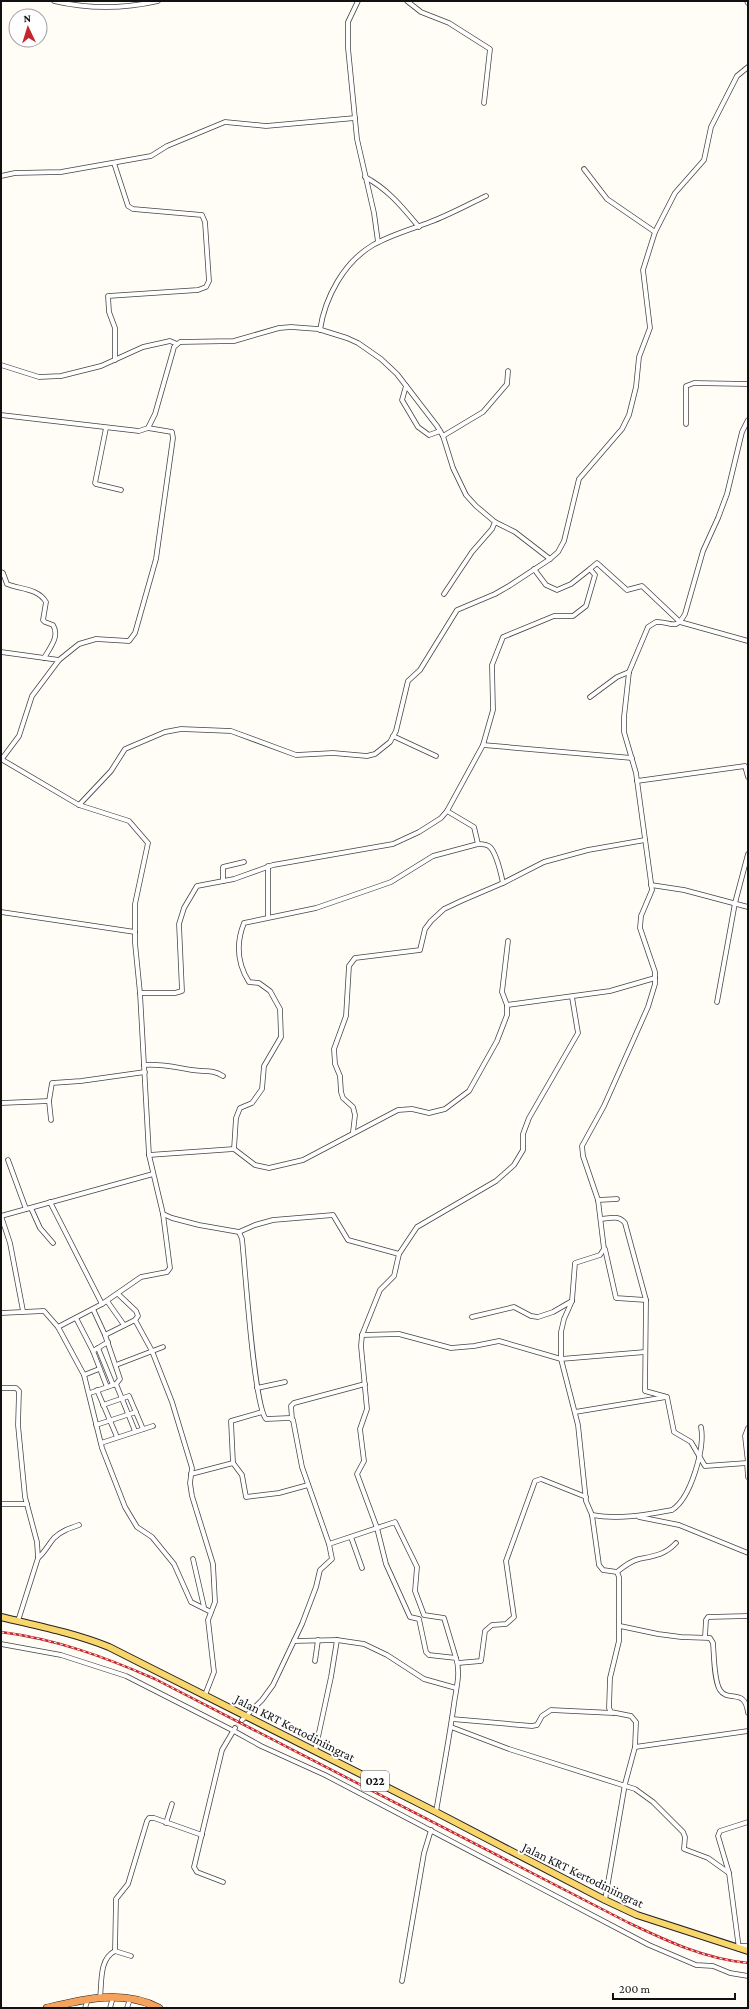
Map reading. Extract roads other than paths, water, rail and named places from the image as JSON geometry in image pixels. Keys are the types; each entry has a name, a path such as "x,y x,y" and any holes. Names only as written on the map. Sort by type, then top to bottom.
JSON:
{"highway":[{"path":"47,2008 88,1998 113,1996 131,1998 159,2008"}],"main road":[{"name":"Jalan KRT Kertodiniingrat","path":"1,1617 86,1638 205,1695 244,1718 315,1751 436,1812 605,1900 637,1915 748,1951"}],"street":[{"path":"54,1 77,6 107,8 158,1"},
{"path":"358,1 348,22 347,36 355,118 374,213 378,242"},
{"path":"407,1 421,12 449,22 490,49 484,103"},
{"path":"79,805 111,771 125,748 164,732 181,730 231,731 296,755 333,753 371,756 384,747 393,736 408,681 420,670 453,614 464,606 495,594 550,559 558,552 564,541 579,479 622,429 629,415 636,387 639,358 650,328 643,270 655,232 675,193 704,160 711,127 738,76 748,67"},
{"path":"1,176 15,173 61,172 150,156 167,146 225,122 266,126 355,118"},
{"path":"114,163 128,206 133,209 202,215 205,222 209,281 206,287 198,290 108,296 108,312 115,328 115,360"},
{"path":"584,169 607,199 655,232"},
{"path":"366,177 389,193 418,227"},
{"path":"320,330 322,315 326,305 349,264 361,253 378,242 418,227 486,196"},
{"path":"148,428 155,414 173,351 177,344 183,341 234,341 285,327 300,327 320,330 347,338 358,343 381,359 406,386 443,436 453,468 466,495 476,506 495,522 515,532 550,559"},
{"path":"1,365 28,374 48,377 87,370 115,360 143,347 170,341 177,344"},
{"path":"443,436 483,412 507,384 508,371"},
{"path":"686,424 686,386 694,383 748,384"},
{"path":"406,386 402,400 418,427 429,435 440,431"},
{"path":"1,415 138,432 148,428 168,430 172,432 173,438 156,559 135,633 129,641 96,639 79,644 59,660 32,696 19,736 1,760 79,805 129,821 148,840 148,849 135,904 135,932 145,1072 149,1155 163,1214 170,1268 168,1271 141,1277 107,1301 58,1327"},
{"path":"646,1300 616,1298 604,1246 598,1200 583,1156 582,1146 601,1112 648,1007 655,978 655,972 640,928 641,916 652,892 637,780 624,727 624,707 629,672 648,627 656,622 674,625 680,622 688,606 702,551 718,518 727,494 742,432 748,420"},
{"path":"106,428 95,482 96,484 121,490"},
{"path":"444,594 472,552 492,530 495,522"},
{"path":"534,569 546,585 557,590 571,584 596,563 627,590 642,586 680,622 748,641"},
{"path":"140,993 177,993 182,991 179,929 182,913 197,886 223,881 268,866 393,844 430,826 447,811 483,745 493,710 492,665 503,637 554,616 573,616 586,606 596,575 590,569"},
{"path":"1,572 3,573 7,584 21,587 37,594 46,602 43,620 53,625 56,635 44,658"},
{"path":"1,652 59,660"},
{"path":"590,697 617,677 629,672"},
{"path":"393,736 436,756"},
{"path":"483,745 632,758"},
{"path":"637,780 745,766 748,777"},
{"path":"447,811 474,827 478,844"},
{"path":"354,1132 355,1115 353,1106 344,1098 341,1092 340,1076 334,1064 334,1049 346,1016 349,966 355,958 420,950 425,929 431,920 444,910 544,862 560,857 644,840"},
{"path":"234,1149 236,1118 240,1108 252,1103 262,1089 264,1066 281,1037 280,1010 270,991 259,983 249,982 241,970 238,958 241,931 244,923 316,908 391,882 433,856 478,844 485,844 490,847 499,866 503,883"},
{"path":"717,1002 735,903 748,854"},
{"path":"223,881 223,867 244,862"},
{"path":"268,866 268,917"},
{"path":"651,885 684,890 748,907"},
{"path":"1,912 135,932"},
{"path":"149,1155 234,1149 255,1165 269,1168 303,1160 398,1110 412,1109 428,1113 445,1109 469,1091 497,1041 507,1015 507,1004 502,992 508,941"},
{"path":"507,1004 610,991 655,978"},
{"path":"572,997 578,1033 529,1118 523,1134 523,1150 514,1165 496,1181 417,1227 399,1254 394,1276 380,1290 362,1335 361,1346 367,1409 360,1429 364,1462 357,1474 377,1528 386,1564 410,1617 419,1619 426,1652 429,1655 457,1661 481,1661 485,1631 492,1625 506,1624 514,1617 506,1561 535,1481 541,1479 586,1497"},
{"path":"144,1065 160,1063 191,1070 211,1070 223,1076"},
{"path":"51,1120 49,1101 51,1085 55,1082 82,1081 145,1072"},
{"path":"1,1103 49,1101"},
{"path":"8,1160 26,1209"},
{"path":"24,1311 10,1243 1,1216 153,1174"},
{"path":"598,1200 618,1199"},
{"path":"50,1202 102,1304"},
{"path":"31,1208 40,1228 53,1243"},
{"path":"163,1214 199,1225 239,1232 255,1225 273,1220 334,1215 348,1240 399,1254"},
{"path":"601,1219 615,1217 622,1219 625,1223 646,1300 645,1391 667,1397"},
{"path":"239,1232 242,1239 257,1388 262,1412 264,1417 269,1419 292,1419"},
{"path":"604,1246 600,1256 575,1263 572,1301 564,1319 561,1332 562,1359 575,1412 587,1506 592,1515 598,1566 603,1570 617,1572 638,1560 661,1554 670,1549 676,1543"},
{"path":"105,1335 135,1320 138,1316 138,1313 118,1294"},
{"path":"107,1301 124,1326"},
{"path":"472,1317 514,1308 538,1317 553,1312 572,1301"},
{"path":"90,1393 115,1384 120,1379 108,1342 92,1309"},
{"path":"1,1313 24,1311 44,1312 58,1327 84,1375 90,1393 101,1443 115,1485 135,1524 152,1537 174,1564 192,1603 204,1607 211,1612"},
{"path":"76,1318 93,1351 107,1387"},
{"path":"135,1320 152,1351 172,1402 192,1468 192,1496 211,1554 216,1602 211,1612 208,1624 214,1672 205,1695"},
{"path":"362,1335 399,1334 451,1348 474,1346 499,1341 562,1359 645,1352"},
{"path":"93,1351 108,1342"},
{"path":"116,1365 163,1347"},
{"path":"98,1348 122,1398 134,1431"},
{"path":"84,1375 100,1369"},
{"path":"257,1388 285,1382"},
{"path":"244,1718 262,1700 272,1685 294,1641 316,1587 320,1570 331,1561 329,1544 302,1467 292,1419 291,1406 294,1402 365,1384"},
{"path":"1,1388 17,1388 19,1391 18,1422 27,1504 37,1542 38,1558 18,1621"},
{"path":"97,1390 117,1437"},
{"path":"103,1405 122,1398 130,1397 142,1429"},
{"path":"575,1412 667,1397"},
{"path":"667,1397 674,1432 691,1442 705,1466 748,1463"},
{"path":"96,1425 136,1412"},
{"path":"262,1412 231,1421 233,1463 242,1475 246,1497 279,1493 308,1485"},
{"path":"101,1443 153,1426"},
{"path":"592,1515 608,1518 634,1516 672,1510 679,1505 692,1479 699,1456 702,1443 701,1427"},
{"path":"748,1428 745,1436 748,1476"},
{"path":"191,1474 233,1463"},
{"path":"1,1504 27,1504"},
{"path":"634,1516 679,1525 748,1553"},
{"path":"329,1544 395,1522 417,1567 415,1591 424,1615 444,1618 457,1661 456,1688 451,1727 436,1812"},
{"path":"38,1558 58,1535 79,1525"},
{"path":"351,1537 362,1568"},
{"path":"193,1559 204,1607"},
{"path":"614,1713 611,1712 609,1708 610,1678 619,1641 620,1626 619,1577 617,1572"},
{"path":"705,1637 706,1620 708,1617 748,1616"},
{"path":"620,1626 688,1638 710,1638 713,1643 717,1683 720,1690 724,1694 740,1697 748,1707 748,1713"},
{"path":"315,1661 318,1640"},
{"path":"294,1641 337,1640 369,1645 424,1679 456,1688"},
{"path":"315,1751 333,1670 337,1640"},
{"path":"1,1644 61,1656 126,1676 235,1729 261,1746 325,1775 649,1945 696,1965 713,1966 730,1973 748,1976"},
{"path":"452,1719 532,1726 537,1725 542,1716 551,1710 614,1713 628,1715 635,1719 635,1747 624,1784 605,1900"},
{"path":"451,1727 509,1749 624,1784 643,1793 678,1826 685,1836 684,1849 708,1858 729,1873"},
{"path":"223,1882 197,1872 194,1868 222,1750 235,1729"},
{"path":"635,1747 748,1731"},
{"path":"166,1822 172,1804"},
{"path":"115,1951 116,1899 128,1884 149,1818 154,1818 202,1834"},
{"path":"748,1822 719,1833 729,1873 739,1948 748,1946"},
{"path":"402,1981 424,1853 431,1830"},
{"path":"115,1951 131,1956"},
{"path":"100,1998 105,1961 107,1957 115,1951"},
{"path":"110,2008 113,1996"},
{"path":"85,2008 88,1998"},
{"path":"127,2008 131,1998"}],"tunnel":[{"path":"235,1728 242,1720"}],"railway":[{"path":"1,1632 61,1644 118,1663 155,1679 629,1923 672,1943 701,1953 717,1958 748,1963"}]}
